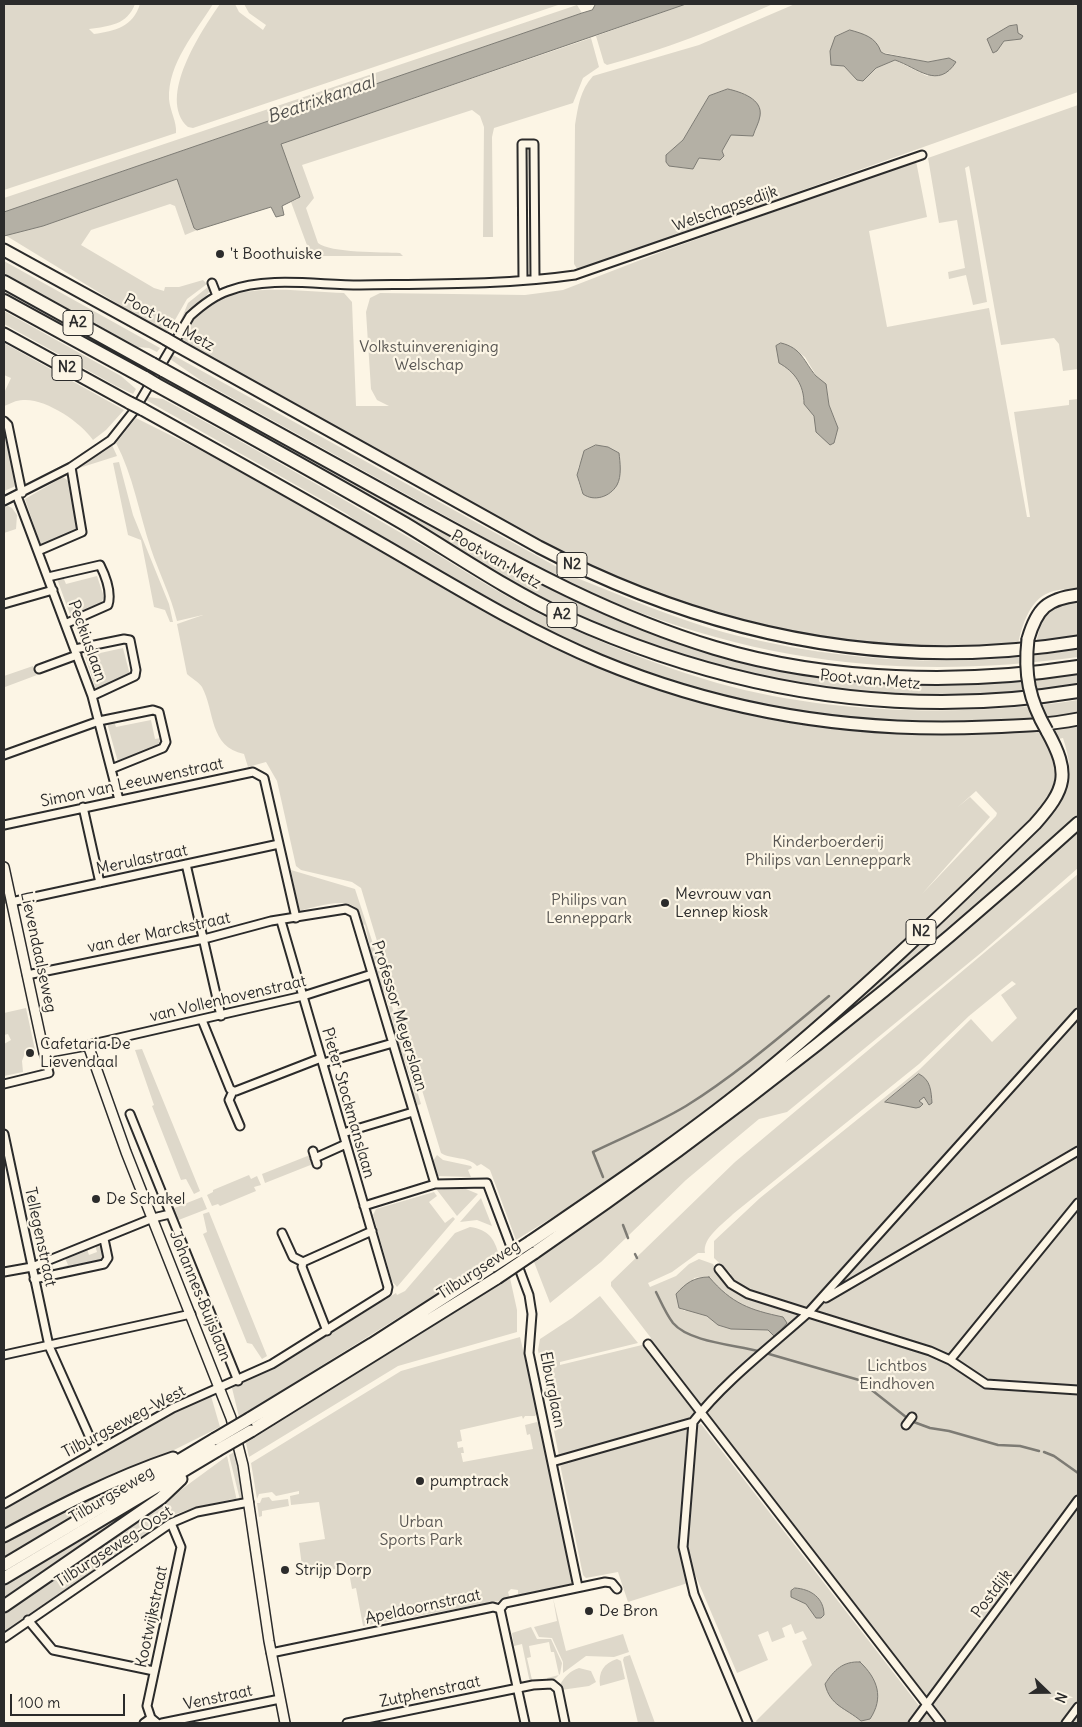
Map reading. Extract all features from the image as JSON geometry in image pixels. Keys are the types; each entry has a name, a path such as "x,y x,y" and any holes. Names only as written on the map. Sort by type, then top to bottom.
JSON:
{"highway":[{"name":"Poot van Metz","path":"4,250 538,547 600,578 684,611 764,633 860,649 974,652 1034,648 1078,642"},
{"name":"Poot van Metz","path":"4,282 548,582 638,622 717,648 857,674 934,678 1008,676 1078,667"},
{"name":"Poot van Metz","path":"4,301 352,494 522,595 596,630 670,658 710,671 755,682 856,698 934,702 974,701 1016,699 1078,691"},
{"name":"N2","path":"4,334 250,468 524,626 603,662 661,683 701,696 749,708 852,724 932,730 1024,726 1078,719"},
{"name":"N2","path":"727,1110 900,952 1035,824 1054,802 1061,784 1062,768 1057,749 1032,704 1028,688 1026,658 1028,638 1032,623 1048,603 1060,598 1078,595"},
{"name":"N2","path":"727,1110 920,958 1033,864 1078,823"},
{"name":"Tilburgseweg","path":"4,1578 217,1445 497,1278 532,1248 727,1110"},
{"name":"Tilburgseweg","path":"250,1425 493,1266 532,1248"},
{"name":"Tilburgseweg","path":"4,1564 199,1456"},
{"path":"4,1536 51,1511 144,1468 199,1456"},
{"path":"4,1606 161,1498 199,1456"}],"street":[{"path":"523,280 522,144 534,144 535,280"},
{"name":"Welschapsedijk","path":"4,501 20,495 71,467 111,440 126,424 190,316 203,304 217,296 241,288 276,284 360,285 535,280 575,276 922,156"},
{"path":"212,283 217,296"},
{"path":"4,421 8,424 20,495"},
{"path":"38,551 82,532 71,467"},
{"name":"Peckiuslaan","path":"20,495 38,551 92,696 119,800"},
{"path":"48,578 100,565 105,576 110,598 108,605 66,624"},
{"path":"4,604 53,590"},
{"path":"39,670 76,652 124,639 130,640 136,670 135,676 92,696"},
{"path":"4,755 99,721 152,710 159,712 166,742 163,748 111,769"},
{"name":"Simon van Leeuwenstraat","path":"4,825 253,772 264,778 279,844"},
{"path":"83,807 100,883"},
{"path":"279,844 296,918"},
{"name":"Merulastraat","path":"11,902 279,844"},
{"path":"186,864 221,1016"},
{"name":"Lievendaalseweg","path":"4,867 49,1074 4,1084"},
{"name":"Professor Meyerslaan","path":"296,918 346,909 354,913 435,1184"},
{"name":"van der Marckstraat","path":"27,975 204,939 271,921 281,922 296,918"},
{"name":"Pieter Stockmanslaan","path":"281,922 372,1231 388,1287 387,1292"},
{"name":"van Vollenhovenstraat","path":"88,1045 303,996 372,974"},
{"path":"552,1462 693,1422 749,1364 808,1313 1078,1013"},
{"path":"202,1020 230,1089 233,1091"},
{"path":"233,1091 322,1061 393,1043"},
{"path":"44,1053 88,1045"},
{"name":"Johannes Buijslaan","path":"88,1045 126,1152 221,1389"},
{"path":"233,1091 229,1100 240,1126"},
{"path":"343,1133 413,1112"},
{"name":"Johannes Buijslaan","path":"130,1114 238,1381"},
{"name":"Tellegenstraat","path":"4,1134 49,1346 96,1451"},
{"path":"315,1158 346,1144"},
{"path":"818,1302 1078,1151"},
{"name":"Elburglaan","path":"435,1184 487,1183 529,1296 532,1314 529,1353 578,1587"},
{"path":"364,1206 435,1184"},
{"path":"950,1360 1078,1203"},
{"path":"4,1272 32,1267 153,1218 170,1214"},
{"path":"303,1262 372,1231"},
{"path":"282,1233 293,1257 303,1262"},
{"path":"34,1279 104,1264 108,1258 104,1239"},
{"path":"303,1262 302,1267 328,1331"},
{"path":"720,1269 731,1284 748,1294 930,1351 950,1360 986,1384 1078,1390"},
{"name":"Tilburgseweg-West","path":"4,1504 174,1408 221,1389 272,1364 328,1331 387,1292"},
{"path":"4,1355 191,1314"},
{"path":"648,1344 700,1414 941,1723"},
{"path":"221,1389 232,1418 243,1466 271,1653 285,1723"},
{"path":"693,1422 683,1548 694,1594 748,1723"},
{"name":"Postdijk","path":"913,1723 1078,1500"},
{"name":"Tilburgseweg-Oost","path":"4,1638 171,1523 197,1512 249,1502"},
{"name":"Kootwijkstraat","path":"151,1718 146,1708 180,1551 180,1540 171,1523"},
{"path":"578,1587 605,1582 612,1583 617,1589"},
{"name":"Apeldoornstraat","path":"271,1653 493,1607 500,1609 505,1603 578,1587"},
{"path":"500,1609 525,1723"},
{"path":"28,1620 53,1650 154,1672"},
{"name":"Zutphenstraat","path":"347,1723 365,1721 534,1685 555,1686 559,1692 565,1723"},
{"name":"Venstraat","path":"162,1723 280,1699"},
{"path":"1066,1723 1078,1707"},
{"path":"144,1723 151,1718 157,1723"}],"green space":[{"path":"4,4 135,4 132,11 117,23 89,29 94,34 122,27 133,18 140,4 213,4 184,49 173,73 169,99 176,133 4,190"},
{"path":"220,4 235,4 239,12 263,30 266,25 249,13 244,4 561,4 193,128 188,127 179,114 177,99 179,82 185,64 203,30"},
{"path":"686,4 773,4 670,45 607,65 604,63 596,36"},
{"path":"795,4 1076,4 1074,6 1078,4 1078,92 578,270 574,264 575,125 580,99 585,87 593,76 699,45","holes":["1009,26 1018,33 1021,39 1004,41 997,51 991,49 995,39","881,52 928,62 949,58 927,76 895,60 876,68 863,81 857,80 844,66","709,96 759,120 753,136 731,135 722,151 724,156 699,158 693,169 675,167 666,155 683,140"]},
{"path":"577,5 582,13 4,212 4,198"},
{"path":"591,38 599,67 583,78 573,103 494,128 492,137 493,237 483,237 484,127 480,116 472,110 302,165 314,198 306,208 318,243 333,249 400,253 403,256 311,256 291,202 298,199 280,144"},
{"path":"1078,105 1078,369 1063,371 1059,344 1054,338 1001,345 969,166 965,168 987,302 973,305 966,275 949,279 948,272 965,268 957,220 939,223 928,158"},
{"name":"Volkstuinvereniging Welschap","path":"916,161 927,217 869,231 887,327 989,308 1027,517 1030,517 1014,412 1069,405 1069,400 1078,399 1078,588 1054,591 1039,599 1025,620 1018,645 933,648 859,645 766,629 642,592 622,579 542,544 180,340 196,317 210,305 226,297 245,292 265,290 344,293 352,302 356,406 389,406 377,400 371,389 366,312 370,298 380,293 525,295 563,290 661,252","holes":["788,345 805,357 827,390 829,405 836,422 823,438 817,431 813,415 804,404 802,389 798,379 788,368","596,445 608,447 618,453 620,472 583,494 578,478 579,467"]},
{"path":"177,179 194,228 197,230 185,235 175,206 170,204 91,230 81,245 154,288 164,291 165,287 179,287 203,280 207,284 187,299 167,334 5,235 43,226"},
{"path":"4,261 160,348 157,352 149,348 137,347 4,273"},
{"path":"209,286 210,290 205,298 178,327 188,303"},
{"path":"4,288 148,369 145,374 4,295"},
{"path":"4,311 121,376 136,389 133,394 4,324"},
{"path":"4,343 124,410 106,430 93,440 80,426 62,412 42,403 32,400 20,400 4,406 4,393 11,378 4,375"},
{"path":"173,355 577,578 686,620 723,632 766,642 855,656 945,661 1034,656 1078,649 1078,657 966,667 911,667 857,663 749,646 641,613 612,602 527,561 203,382 170,359"},
{"path":"160,376 522,574 621,621 689,646 743,660 798,671 854,679 966,682 1022,679 1078,672 1078,686 971,696 880,695 826,689 772,679 719,666 667,650 566,610 517,586 158,381"},
{"path":"148,397 163,399 253,448 540,614 631,654 667,667 748,691 794,700 841,706 890,709 987,709 1034,706 1078,700 1078,715 984,722 927,723 872,721 817,715 764,706 658,677 554,636 506,612 366,529 347,514 146,400"},
{"name":"Philips van Lenneppark","path":"136,418 248,474 540,642 601,666 742,709 772,717 823,726 896,732 969,732 1078,724 1078,817 924,950 766,1078 1049,817 1057,807 1067,788 1069,766 1063,738 1045,742 1055,765 1056,775 1052,792 1046,801 1031,821 897,950 737,1089 608,1183 516,1240 490,1170 481,1164 477,1166 465,1159 450,1157 441,1153 361,888 352,882 301,870 296,866 277,781 266,762 248,767 244,754 224,744 215,727 202,687 187,674 177,624 203,615 177,621 151,549 127,468 116,443","holes":["976,791 997,813 996,816 922,894 990,817 970,797 958,807"]},
{"path":"7,428 18,485 4,491 4,429"},
{"path":"112,445 117,456 76,469"},
{"path":"119,462 133,515 169,604 173,622 170,622 165,610 154,607 141,540 128,535 113,463"},
{"path":"63,477 71,483 79,531 41,546 25,499"},
{"path":"8,506 17,515 16,529 4,533 4,507"},
{"path":"97,576 104,597 100,605 71,617 57,579 63,577 66,584"},
{"path":"1078,600 1078,637 1036,643 1046,612 1057,605"},
{"path":"123,648 130,675 96,690 83,650 88,649 91,655"},
{"path":"33,666 37,675 5,687 4,676"},
{"path":"151,720 155,739 161,738 162,742 158,746 118,762 107,723 114,721 116,727"},
{"path":"1078,829 1078,868 982,952 787,1112 759,1119 686,1180 601,1262 550,1303 534,1262 537,1257 614,1202"},
{"path":"291,870 355,889 379,962 374,964 365,925 362,924 357,909 352,905 345,903 329,904 299,911"},
{"name":"Lichtbos Eindhoven","path":"1078,874 1078,1723 916,1723 925,1710 702,1420 689,1426 560,1461 538,1350 540,1339 572,1318 600,1296 638,1343 560,1362 560,1365 642,1345 651,1338 611,1286 611,1282 735,1162","holes":["1012,981 1016,984 1001,995 1017,1018 992,1042 971,1019 920,1069 760,1198 714,1241 714,1258 731,1274 723,1281 713,1264 699,1259 689,1264 676,1276 650,1287 648,1283 672,1272 698,1253 705,1253 705,1247 710,1237 733,1214 919,1064 969,1016","709,1277 685,1311 679,1308 694,1278"]},
{"path":"380,966 421,1104 416,1106 414,1090 403,1060 385,993 382,992 375,968"},
{"path":"26,1008 35,1050 25,1053 22,1061 23,1072 4,1076 4,1044 11,1040 8,1034 4,1035 4,1013"},
{"path":"142,1049 200,1191 194,1194 186,1179 181,1180 152,1106 154,1105 135,1050"},
{"path":"310,1155 313,1164 265,1183 262,1174"},
{"path":"437,1155 443,1160 471,1166 472,1168 468,1170 471,1177 437,1176 433,1161"},
{"path":"249,1175 251,1179 257,1176 261,1185 254,1187 256,1191 220,1206 218,1204 212,1206 207,1195 213,1192 213,1190"},
{"path":"466,1189 478,1194 457,1216 437,1190"},
{"path":"434,1192 437,1196 429,1202 445,1223 453,1217 455,1219 397,1287 392,1281 373,1215 376,1209"},
{"path":"202,1197 207,1209 176,1221 172,1209"},
{"path":"481,1198 492,1226 477,1220 460,1222"},
{"path":"209,1212 267,1356 262,1359 252,1344 247,1343 203,1234 207,1232 203,1214"},
{"path":"470,1227 482,1230 490,1236 499,1255 239,1417 232,1388 276,1367 396,1293 397,1295 405,1291 455,1233"},
{"path":"95,1245 102,1247 104,1256 102,1261 54,1272 49,1270 51,1263 54,1269 68,1265 65,1258 87,1249 89,1255 97,1252"},
{"path":"510,1278 517,1310 517,1332 398,1366 249,1457 246,1443"},
{"name":"Urban Sports Park","path":"520,1337 538,1412 535,1416 525,1416 523,1419 522,1416 460,1430 462,1441 457,1442 458,1448 463,1447 464,1453 461,1453 463,1462 533,1449 530,1434 527,1435 525,1425 537,1422 541,1425 572,1583 567,1587 514,1598 514,1595 518,1594 518,1590 511,1589 508,1592 510,1599 363,1626 356,1588 352,1589 348,1567 303,1574 299,1543 325,1539 319,1502 291,1505 290,1496 299,1494 299,1491 276,1496 272,1492 259,1494 257,1499 251,1463 401,1371"},
{"path":"211,1396 220,1427 4,1535 4,1510 180,1408"},
{"path":"701,1424 920,1707 909,1723 757,1723 756,1721 812,1665 802,1641 807,1639 803,1631 795,1634 791,1624 782,1628 785,1637 772,1642 768,1631 758,1635 768,1660 737,1673 694,1572 686,1547 697,1425"},
{"path":"690,1428 678,1536 682,1558 691,1582 628,1602 618,1572 586,1578 583,1575 560,1464"},
{"path":"236,1451 244,1495 240,1500 229,1455"},
{"path":"227,1456 237,1501 233,1499 176,1514 4,1631 4,1614 111,1541"},
{"path":"145,1472 146,1474 4,1559 4,1542"},
{"path":"156,1492 158,1495 4,1603 4,1582"},
{"path":"269,1497 272,1501 288,1499 289,1506 262,1511 262,1516 259,1517 257,1503 260,1503 262,1498"},
{"path":"553,1598 566,1651 623,1634 629,1652 614,1657 586,1656 563,1673 563,1662 552,1638 539,1637 534,1627 557,1621"},
{"path":"531,1627 537,1639 551,1639 562,1663 560,1674 549,1642 529,1646 531,1657 527,1658 532,1680 543,1679 543,1682 530,1683 522,1644 514,1646 512,1633"},
{"path":"630,1655 655,1723 638,1723 623,1660 624,1657"},
{"path":"617,1659 621,1661 625,1679 600,1686 601,1672 605,1666"},
{"path":"579,1668 591,1671 596,1682 589,1686 561,1690 560,1685 565,1677"},
{"path":"559,1675 553,1681 548,1681 547,1678"}],"shaded area":[{"path":"596,4 686,4 281,144 300,197 282,206 284,215 276,217 271,207 197,230 194,228 177,179 43,226 4,236 4,212 592,10"},
{"path":"1017,25 1018,33 1023,36 1021,39 1004,41 997,51 993,53 987,39 1009,26"},
{"path":"850,30 869,37 876,43 881,52 885,54 928,62 949,58 956,62 942,75 935,76 920,72 895,60 876,68 863,81 857,80 844,66 831,65 830,51 835,37"},
{"path":"728,89 745,94 758,105 760,116 753,136 731,135 722,151 724,156 720,160 699,158 693,169 669,166 666,162 666,155 683,140 709,96"},
{"path":"781,343 794,348 816,376 826,384 829,405 838,428 834,443 830,445 816,432 814,416 804,404 804,397 798,380 779,363 776,346"},
{"path":"596,445 608,447 619,453 620,477 617,485 610,493 602,497 592,498 583,494 577,475 584,451"},
{"path":"919,1074 928,1083 931,1090 932,1103 929,1105 924,1097 919,1101 923,1104 916,1108 885,1102"},
{"path":"709,1277 726,1294 742,1305 783,1317 787,1323 775,1337 768,1330 731,1329 718,1325 707,1316 679,1308 676,1294 695,1279"},
{"path":"795,1588 811,1592 819,1599 824,1615 821,1618 816,1618 806,1604 791,1597 791,1591"},
{"path":"860,1662 875,1682 878,1696 877,1704 870,1719 861,1721 835,1702 827,1691 825,1684 840,1667 849,1663"}],"waterway":[{"path":"603,1177 593,1152 663,1119 705,1094 829,996"},
{"path":"623,1225 628,1238"},
{"path":"635,1254 637,1258"},
{"path":"656,1292 673,1323 690,1335 713,1342 758,1351"},
{"path":"769,1354 859,1380 911,1421 930,1428 949,1431 998,1445 1020,1446 1039,1451"},
{"path":"1044,1452 1054,1456 1078,1473"}],"place":[{"name":"'t Boothuiske","path":"220,254"},
{"name":"Mevrouw van Lennep kiosk","path":"665,903"},
{"name":"Cafetaria De Lievendaal","path":"30,1053"},
{"name":"De Schakel","path":"96,1199"},
{"name":"pumptrack","path":"420,1481"},
{"name":"Strijp Dorp","path":"285,1570"},
{"name":"De Bron","path":"589,1611"}],"water label":[{"name":"Beatrixkanaal","path":"321,100"}],"park label":[{"name":"Kinderboerderij Philips van Lenneppark","path":"828,851"}]}
